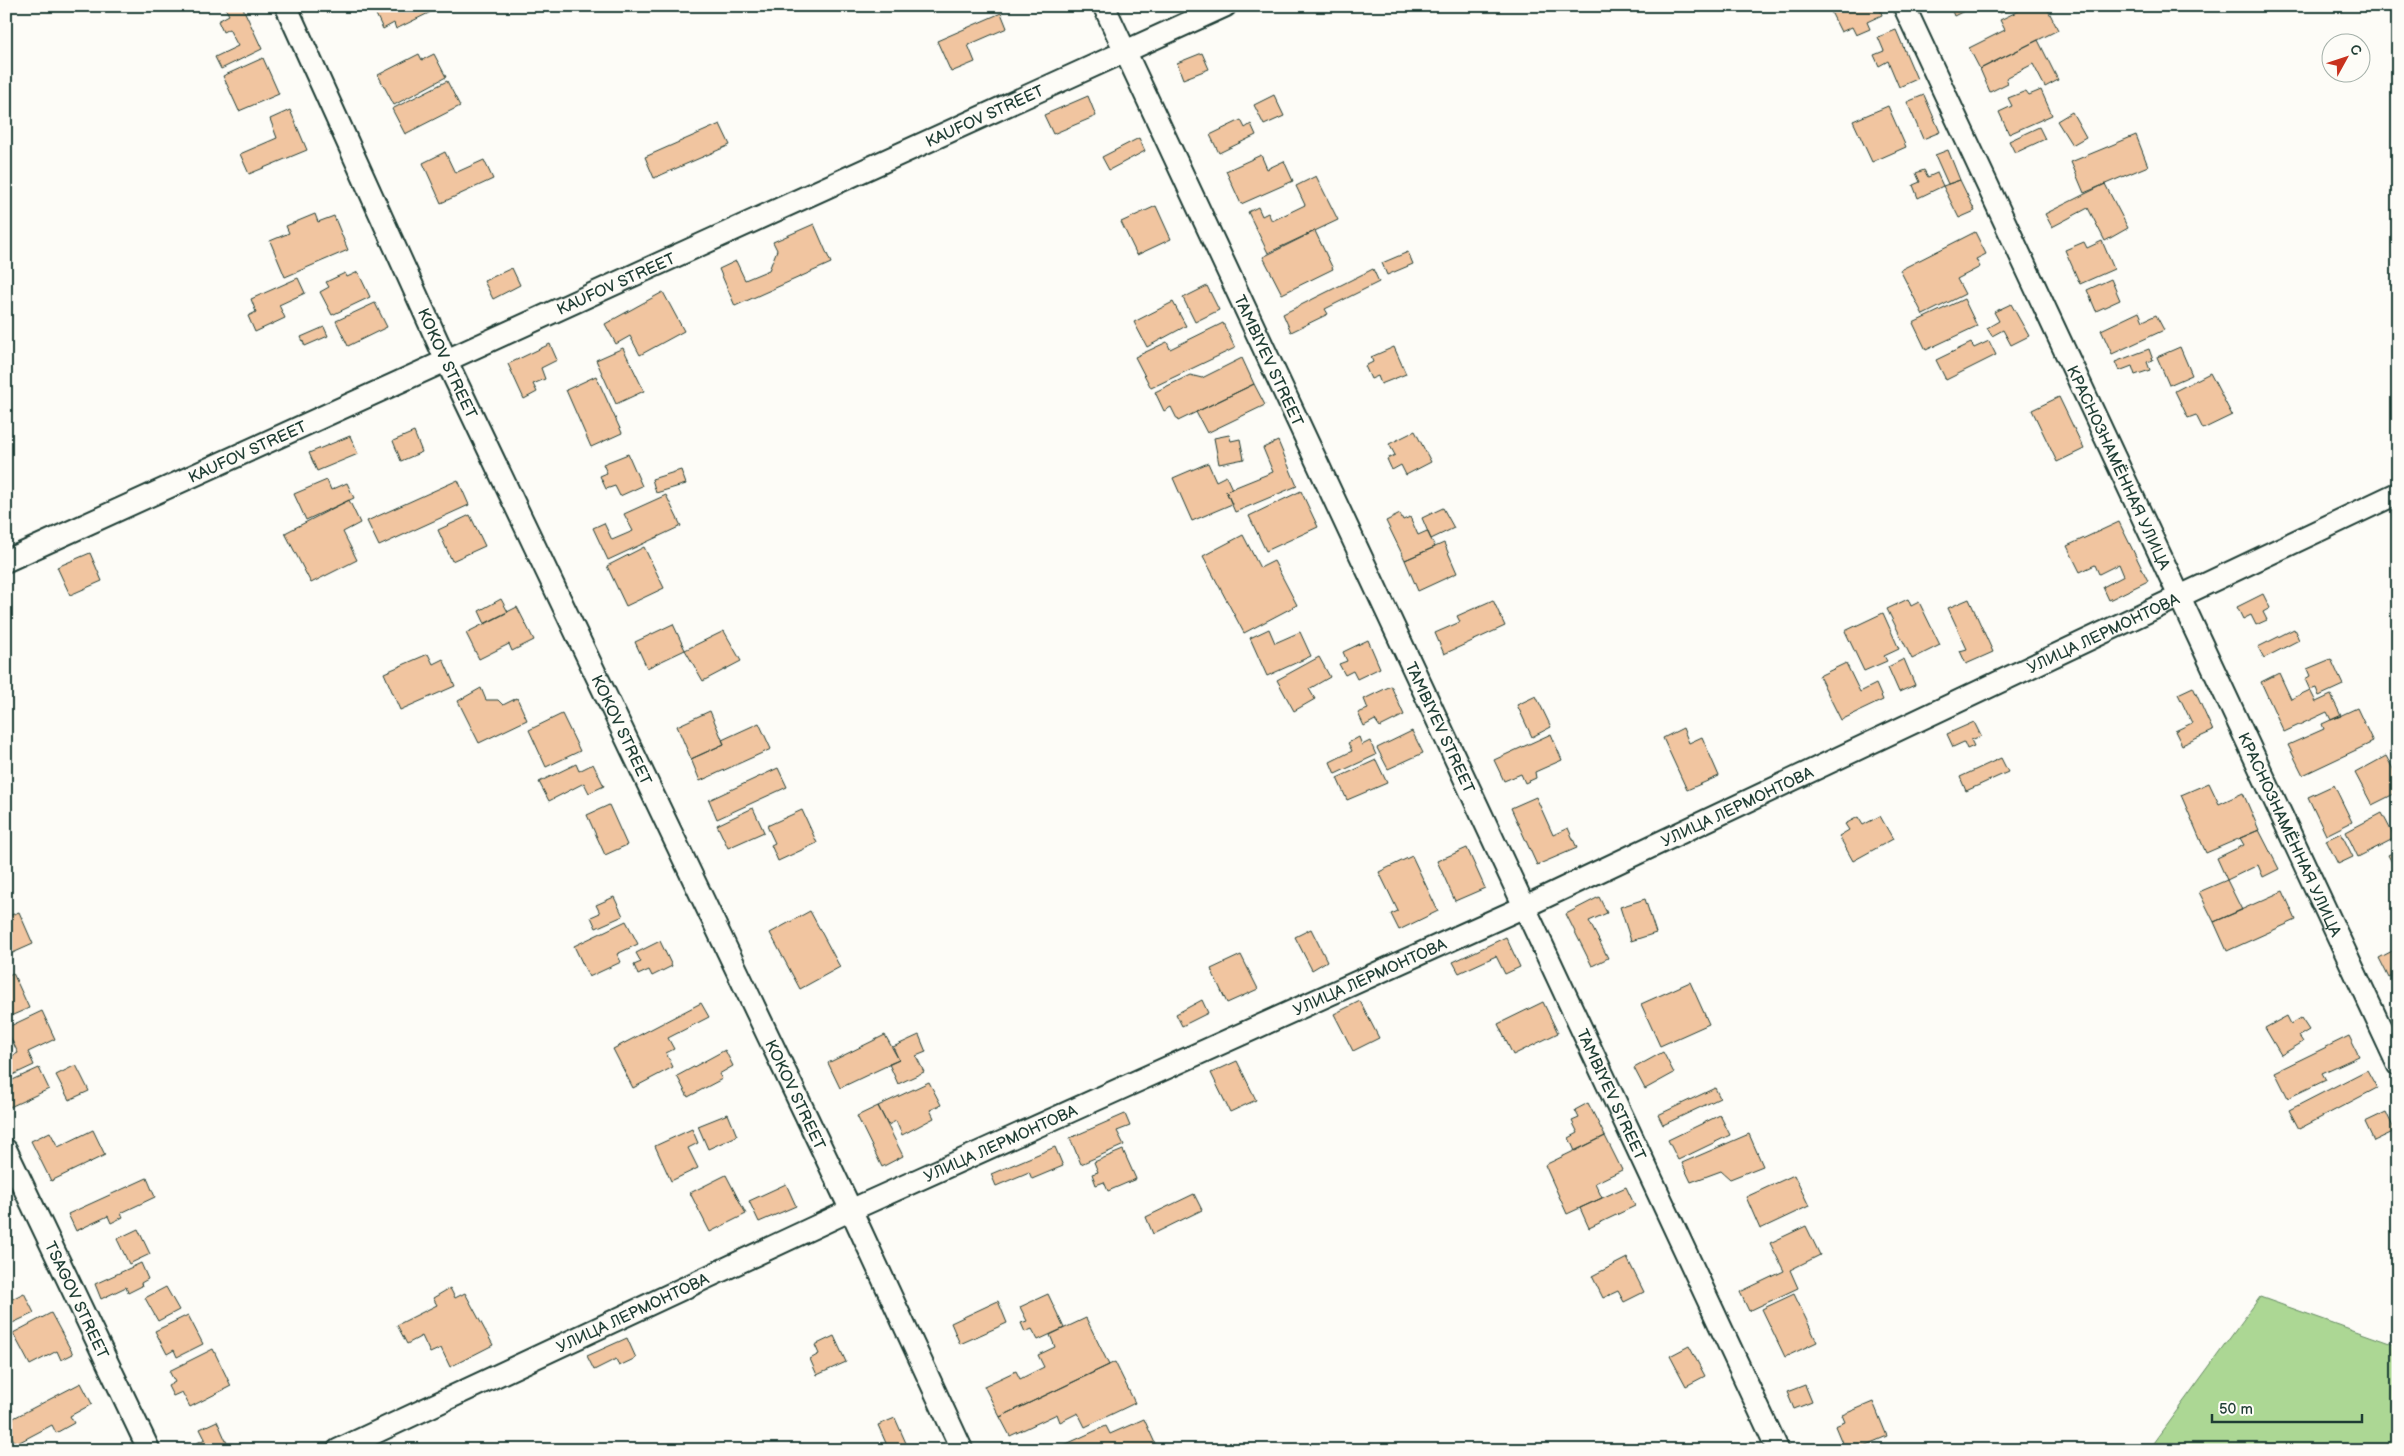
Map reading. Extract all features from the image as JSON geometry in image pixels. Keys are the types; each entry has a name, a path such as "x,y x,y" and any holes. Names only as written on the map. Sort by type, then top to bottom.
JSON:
{"street":[{"name":"KOKOV STREET","path":"286,6 446,360 851,1210 962,1450"},
{"name":"TAMBIYEV STREET","path":"1104,6 1526,906 1778,1450"},
{"name":"KAUFOV STREET","path":"6,560 1225,6"},
{"name":"КРАСНОЗНАМЁННАЯ УЛИЦА","path":"1904,6 2398,1065"},
{"name":"УЛИЦА ЛЕРМОНТОВА","path":"338,1450 851,1210 1526,906 2398,493"},
{"name":"TSAGOV STREET","path":"6,1150 149,1450"}],"green space":[{"path":"2260,1297 2398,1346 2398,1450 2148,1450"}],"building":[{"path":"224,6 242,6 262,49 221,69 215,57 238,46 229,29 223,32 218,21 229,15"},
{"path":"372,6 443,6 396,29 394,23 383,29"},
{"path":"1828,6 1879,6 1882,15 1867,22 1870,29 1856,35 1852,27 1841,32"},
{"path":"1950,6 1974,6 1954,16"},
{"path":"1997,6 2015,6 2000,13"},
{"path":"2029,6 2046,6 2058,30 1980,69 1969,48 2005,30 2000,20"},
{"path":"1001,13 1007,28 968,45 975,62 951,72 937,41"},
{"path":"1896,30 1917,79 1899,87 1888,61 1879,66 1874,55 1884,51 1878,37"},
{"path":"2038,40 2058,80 2045,87 2033,64 2006,78 2008,83 1990,92 1980,69"},
{"path":"1202,53 1209,69 1183,79 1177,63"},
{"path":"419,54 422,60 434,54 446,77 394,105 378,75"},
{"path":"263,58 279,94 239,111 223,76"},
{"path":"447,81 460,106 405,134 392,109"},
{"path":"2041,90 2052,115 2009,134 1999,112 2012,106 2008,98 2026,91 2029,95"},
{"path":"1274,95 1284,116 1264,125 1254,105"},
{"path":"1924,95 1940,132 1923,139 1907,102"},
{"path":"1088,96 1096,116 1053,134 1044,115"},
{"path":"1888,106 1906,147 1872,162 1853,121"},
{"path":"290,110 307,150 249,174 240,154 277,138 270,119"},
{"path":"2072,112 2086,137 2072,145 2057,121"},
{"path":"1241,120 1245,128 1251,124 1256,135 1219,153 1210,135"},
{"path":"720,124 730,145 654,178 645,157"},
{"path":"2039,127 2045,139 2015,153 2009,141"},
{"path":"2136,135 2148,166 2084,193 2071,162"},
{"path":"1139,138 1145,151 1109,170 1102,157"},
{"path":"1948,150 1960,180 1948,184 1935,155"},
{"path":"445,152 455,173 484,160 493,179 441,203 423,163"},
{"path":"1261,155 1267,169 1284,161 1293,181 1241,204 1226,171"},
{"path":"1924,170 1928,177 1937,173 1943,186 1918,198 1913,185 1920,182 1916,173"},
{"path":"1316,176 1338,220 1268,253 1248,212 1258,207 1262,216 1268,213 1272,221 1305,205 1296,186"},
{"path":"1960,180 1975,211 1959,218 1943,186"},
{"path":"2105,184 2128,228 2105,241 2088,208 2052,227 2045,214"},
{"path":"1156,206 1171,239 1137,255 1121,222"},
{"path":"315,214 318,222 334,216 348,250 285,277 270,241 289,233 286,226"},
{"path":"814,224 831,263 735,306 719,269 736,261 745,280 769,270 777,250 773,242"},
{"path":"1315,231 1333,269 1282,294 1263,257"},
{"path":"1975,232 1986,254 1976,259 1980,267 1957,279 1965,294 1923,315 1900,270"},
{"path":"2102,241 2114,269 2080,284 2065,250 2084,242 2087,248"},
{"path":"1408,252 1413,264 1387,275 1382,263"},
{"path":"512,268 520,285 493,299 484,281"},
{"path":"1373,269 1379,282 1325,309 1328,314 1291,332 1283,314"},
{"path":"358,272 370,297 332,315 320,292 329,287 326,282 345,273 347,277"},
{"path":"298,278 305,293 279,305 285,318 255,332 248,316 256,312 251,299"},
{"path":"2111,279 2120,300 2096,311 2087,290"},
{"path":"1207,286 1219,310 1195,322 1183,298"},
{"path":"663,292 684,331 640,355 630,336 616,344 605,324"},
{"path":"1964,299 1977,326 1926,350 1913,323"},
{"path":"1173,302 1186,326 1147,347 1134,322"},
{"path":"375,303 387,327 348,346 336,321"},
{"path":"2011,304 2029,336 2011,345 2003,330 1992,336 1987,328 1999,321 1994,312"},
{"path":"2139,312 2143,321 2156,315 2164,330 2112,354 2101,330"},
{"path":"1223,323 1235,348 1151,388 1135,357 1167,342 1170,349"},
{"path":"324,327 328,336 305,346 301,337"},
{"path":"1989,341 1996,355 1946,380 1936,360 1971,343 1974,348"},
{"path":"550,344 557,360 541,368 545,379 533,384 537,392 524,399 508,364"},
{"path":"1394,347 1406,374 1381,384 1378,376 1371,379 1365,366 1373,362 1371,357"},
{"path":"2180,347 2192,375 2169,385 2157,357"},
{"path":"623,348 644,391 616,404 596,360"},
{"path":"2149,349 2153,360 2147,362 2150,370 2135,375 2132,366 2119,371 2115,362"},
{"path":"1242,358 1254,384 1178,421 1171,407 1164,411 1155,392 1190,375 1202,378"},
{"path":"2210,373 2232,415 2203,429 2196,415 2188,418 2175,391"},
{"path":"596,376 622,433 591,447 566,390"},
{"path":"1254,384 1265,405 1207,433 1196,412"},
{"path":"2059,397 2084,449 2057,462 2032,410"},
{"path":"1415,431 1431,462 1406,475 1401,465 1392,470 1387,459 1395,455 1389,444"},
{"path":"414,432 422,452 401,461 393,441"},
{"path":"1229,435 1231,441 1240,439 1244,459 1219,464 1214,438"},
{"path":"350,436 358,454 317,471 309,453"},
{"path":"1278,441 1297,486 1235,512 1226,491 1273,472 1263,448"},
{"path":"628,454 642,486 620,496 615,486 606,489 600,476 607,473 603,464"},
{"path":"1208,463 1216,481 1226,476 1232,489 1226,491 1232,504 1192,521 1173,478"},
{"path":"681,470 686,484 656,493 652,479"},
{"path":"327,480 331,490 347,483 354,498 306,520 294,494"},
{"path":"458,480 469,505 379,546 367,521"},
{"path":"1301,491 1318,527 1266,551 1249,516"},
{"path":"666,495 681,526 608,560 593,528 604,523 612,540 633,531 624,514"},
{"path":"349,500 360,523 343,532 357,560 311,583 285,533"},
{"path":"1443,508 1454,528 1431,539 1422,518"},
{"path":"1400,514 1403,520 1410,517 1418,535 1427,531 1435,547 1405,560 1386,521"},
{"path":"470,515 485,546 452,561 438,530"},
{"path":"2119,522 2148,581 2109,600 2103,587 2124,576 2119,564 2099,574 2095,565 2080,572 2067,546"},
{"path":"1243,535 1260,568 1274,561 1297,605 1244,633 1203,556"},
{"path":"1444,543 1457,573 1418,591 1405,560"},
{"path":"644,547 664,588 626,606 607,566"},
{"path":"90,553 102,581 70,595 57,567"},
{"path":"2263,594 2270,608 2263,612 2267,620 2256,625 2251,615 2243,619 2237,607"},
{"path":"501,599 508,612 485,624 479,611"},
{"path":"1908,599 1911,606 1919,602 1940,645 1912,659 1887,609"},
{"path":"1969,599 1993,652 1966,664 1960,651 1967,649 1948,608"},
{"path":"1493,600 1505,626 1444,654 1435,633 1460,622 1457,616"},
{"path":"517,607 534,640 512,651 509,644 479,659 466,633"},
{"path":"1883,613 1899,649 1884,656 1887,661 1864,671 1845,631"},
{"path":"673,624 685,650 647,668 635,642"},
{"path":"1269,629 1275,643 1300,632 1311,656 1267,676 1250,638"},
{"path":"2294,629 2299,640 2264,658 2258,647"},
{"path":"724,631 741,661 703,681 685,650"},
{"path":"1368,640 1380,668 1357,679 1353,671 1345,675 1339,664 1347,661 1343,652"},
{"path":"428,654 433,664 443,659 455,686 400,710 384,673"},
{"path":"1319,657 1330,677 1309,689 1315,699 1294,711 1277,680"},
{"path":"1904,659 1915,685 1899,692 1888,667"},
{"path":"2331,659 2343,685 2319,696 2316,688 2310,690 2305,679 2310,676 2307,669"},
{"path":"1846,663 1860,692 1876,684 1883,700 1841,720 1819,676"},
{"path":"2279,673 2291,699 2310,690 2316,702 2331,695 2341,716 2331,720 2327,712 2284,732 2261,682"},
{"path":"1391,686 1404,715 1380,727 1375,720 1364,726 1358,713 1368,709 1364,699"},
{"path":"2193,687 2213,731 2182,745 2175,731 2192,723 2178,694"},
{"path":"481,688 486,700 498,700 503,705 517,698 527,720 479,743 458,701"},
{"path":"1536,696 1551,727 1532,737 1517,705"},
{"path":"2357,708 2373,742 2303,775 2288,745 2324,729 2322,724"},
{"path":"710,711 724,744 691,759 677,726"},
{"path":"562,714 580,751 546,767 529,730"},
{"path":"1974,722 1981,736 1971,740 1974,746 1967,749 1964,742 1953,747 1947,734"},
{"path":"759,723 771,749 700,781 691,759 724,744 722,740"},
{"path":"1683,728 1689,743 1702,737 1719,776 1687,790 1663,738"},
{"path":"1412,731 1423,753 1388,769 1377,748"},
{"path":"1551,734 1562,760 1535,772 1536,778 1525,783 1521,774 1504,781 1494,760"},
{"path":"1359,737 1362,745 1370,741 1376,755 1335,774 1330,762 1352,751 1348,743"},
{"path":"2386,756 2398,778 2398,792 2372,805 2355,773"},
{"path":"2001,758 2008,772 1966,791 1960,777"},
{"path":"1376,760 1387,783 1347,800 1337,778"},
{"path":"576,764 579,771 593,764 604,786 589,793 584,783 549,801 539,782"},
{"path":"778,768 787,787 717,819 709,800"},
{"path":"2209,783 2219,804 2243,793 2259,830 2206,853 2181,795"},
{"path":"2334,785 2352,822 2326,835 2308,797"},
{"path":"1536,797 1553,835 1568,828 1577,848 1537,865 1511,808"},
{"path":"609,805 627,845 605,855 587,815"},
{"path":"753,808 764,832 728,848 717,825"},
{"path":"802,810 817,843 778,861 771,845 775,843 767,826"},
{"path":"2382,813 2395,838 2358,857 2346,832"},
{"path":"1880,816 1893,839 1853,861 1839,836 1849,830 1845,824 1858,817 1863,825"},
{"path":"2259,830 2279,869 2263,877 2258,865 2227,880 2217,858 2244,845 2240,838"},
{"path":"2341,833 2353,857 2338,864 2326,840"},
{"path":"1467,848 1485,888 1455,901 1437,861"},
{"path":"2398,850 2398,874 2388,855"},
{"path":"1412,856 1438,911 1399,930 1391,914 1398,911 1379,872"},
{"path":"2227,880 2242,910 2214,922 2199,892"},
{"path":"2283,891 2296,920 2227,951 2214,922"},
{"path":"614,897 623,916 596,928 591,917 600,913 596,905"},
{"path":"1599,897 1607,913 1589,921 1608,958 1592,966 1566,914"},
{"path":"1645,899 1656,933 1631,941 1620,907"},
{"path":"810,911 840,967 800,989 770,933"},
{"path":"19,912 33,944 6,956 6,917"},
{"path":"626,921 638,944 617,954 621,962 589,977 574,946"},
{"path":"1311,929 1327,961 1312,970 1295,937"},
{"path":"1506,937 1520,967 1505,974 1496,956 1459,973 1453,962"},
{"path":"660,941 672,966 652,976 649,970 638,975 634,965 641,962 636,953"},
{"path":"2398,948 2398,973 2389,978 2379,958"},
{"path":"1241,955 1258,989 1227,1003 1211,969"},
{"path":"13,973 29,1008 6,1018 6,976"},
{"path":"1690,982 1709,1024 1660,1046 1641,1004"},
{"path":"1202,1000 1208,1013 1182,1026 1176,1014"},
{"path":"1360,1001 1379,1038 1353,1051 1334,1014"},
{"path":"1543,1002 1558,1033 1513,1055 1498,1024"},
{"path":"701,1003 709,1017 668,1038 674,1049 666,1053 673,1067 633,1088 613,1049"},
{"path":"42,1011 55,1039 28,1052 34,1065 6,1078 6,1059 18,1053 6,1028"},
{"path":"2287,1016 2291,1024 2301,1018 2309,1030 2299,1036 2303,1042 2281,1055 2265,1028"},
{"path":"885,1035 899,1060 840,1088 828,1063"},
{"path":"919,1035 926,1052 916,1056 924,1072 898,1084 889,1064 899,1060 893,1047"},
{"path":"2349,1036 2359,1056 2322,1073 2326,1080 2288,1098 2275,1072"},
{"path":"725,1050 733,1066 719,1074 722,1079 688,1097 677,1076"},
{"path":"1663,1052 1674,1073 1645,1089 1634,1068"},
{"path":"1237,1061 1256,1100 1230,1112 1211,1073"},
{"path":"76,1065 89,1091 69,1100 56,1075"},
{"path":"39,1068 49,1089 10,1107 6,1099 6,1083"},
{"path":"2367,1070 2377,1088 2299,1129 2289,1110"},
{"path":"929,1082 941,1105 930,1110 934,1118 902,1135 896,1121 888,1125 878,1106"},
{"path":"1715,1088 1720,1098 1663,1125 1658,1115"},
{"path":"1588,1103 1605,1136 1575,1151 1569,1138 1578,1133 1572,1121 1579,1118 1575,1110"},
{"path":"878,1106 903,1156 882,1167 857,1116"},
{"path":"2386,1112 2395,1131 2374,1141 2365,1122"},
{"path":"728,1114 737,1136 708,1149 698,1126"},
{"path":"1125,1114 1130,1126 1117,1131 1124,1145 1081,1164 1070,1138"},
{"path":"1720,1115 1730,1135 1678,1160 1668,1140"},
{"path":"692,1129 698,1143 688,1148 698,1168 671,1181 655,1146"},
{"path":"93,1130 105,1155 51,1181 31,1141 50,1132 58,1147"},
{"path":"1749,1134 1763,1166 1730,1179 1721,1171 1691,1182 1682,1163"},
{"path":"1605,1136 1622,1170 1595,1183 1602,1198 1567,1214 1545,1165"},
{"path":"2398,1143 2398,1155 2393,1146"},
{"path":"1055,1147 1063,1166 1032,1179 1029,1172 996,1186 991,1174"},
{"path":"1123,1150 1136,1179 1108,1191 1104,1182 1096,1185 1092,1174 1098,1172 1094,1162"},
{"path":"726,1175 746,1214 710,1232 690,1193"},
{"path":"1794,1175 1809,1206 1760,1229 1746,1197"},
{"path":"147,1178 155,1197 121,1213 123,1217 111,1223 108,1216 76,1231 68,1214"},
{"path":"786,1184 796,1206 759,1222 749,1201"},
{"path":"1626,1187 1635,1206 1589,1228 1580,1208"},
{"path":"1194,1194 1202,1210 1153,1234 1146,1217"},
{"path":"1806,1226 1820,1255 1790,1270 1798,1288 1749,1311 1740,1292 1784,1271 1770,1243"},
{"path":"138,1229 150,1254 129,1264 117,1239"},
{"path":"1627,1258 1644,1292 1624,1302 1618,1291 1603,1298 1592,1276"},
{"path":"141,1263 148,1279 141,1283 142,1286 128,1293 126,1287 101,1299 95,1284"},
{"path":"166,1287 179,1310 158,1321 145,1298"},
{"path":"450,1288 455,1298 465,1293 493,1345 450,1367 441,1348 430,1353 422,1336 407,1344 397,1325 437,1305 433,1298"},
{"path":"24,1293 34,1313 6,1326 6,1302"},
{"path":"1048,1294 1064,1328 1038,1340 1032,1329 1025,1332 1021,1323 1027,1321 1020,1307"},
{"path":"1794,1294 1817,1342 1785,1357 1762,1309"},
{"path":"998,1301 1007,1323 960,1344 951,1323"},
{"path":"51,1313 73,1354 61,1360 57,1351 30,1365 13,1333"},
{"path":"188,1315 203,1344 177,1357 174,1350 167,1354 155,1331"},
{"path":"1086,1318 1109,1365 1000,1417 984,1386 1016,1371 1020,1379 1044,1367 1038,1355 1055,1347 1050,1335"},
{"path":"834,1336 846,1362 817,1375 810,1359 819,1354 815,1345"},
{"path":"627,1338 636,1358 619,1366 616,1359 594,1370 587,1356"},
{"path":"1689,1346 1705,1376 1686,1386 1670,1356"},
{"path":"213,1349 231,1386 190,1407 182,1392 173,1396 168,1386 175,1382 169,1371"},
{"path":"1115,1362 1135,1403 1085,1427 1078,1413 1060,1422 1057,1414 1010,1436 1000,1417"},
{"path":"81,1383 92,1404 70,1416 74,1423 56,1433 52,1425 16,1444 6,1427 6,1422"},
{"path":"1805,1385 1812,1402 1794,1409 1787,1392"},
{"path":"1873,1402 1887,1436 1854,1450 1845,1450 1835,1426 1845,1422 1842,1415"},
{"path":"895,1418 909,1450 889,1450 878,1425"},
{"path":"1144,1419 1158,1450 1053,1450 1106,1426 1110,1434"},
{"path":"217,1421 230,1450 200,1450 197,1443 205,1439 200,1429"}]}
